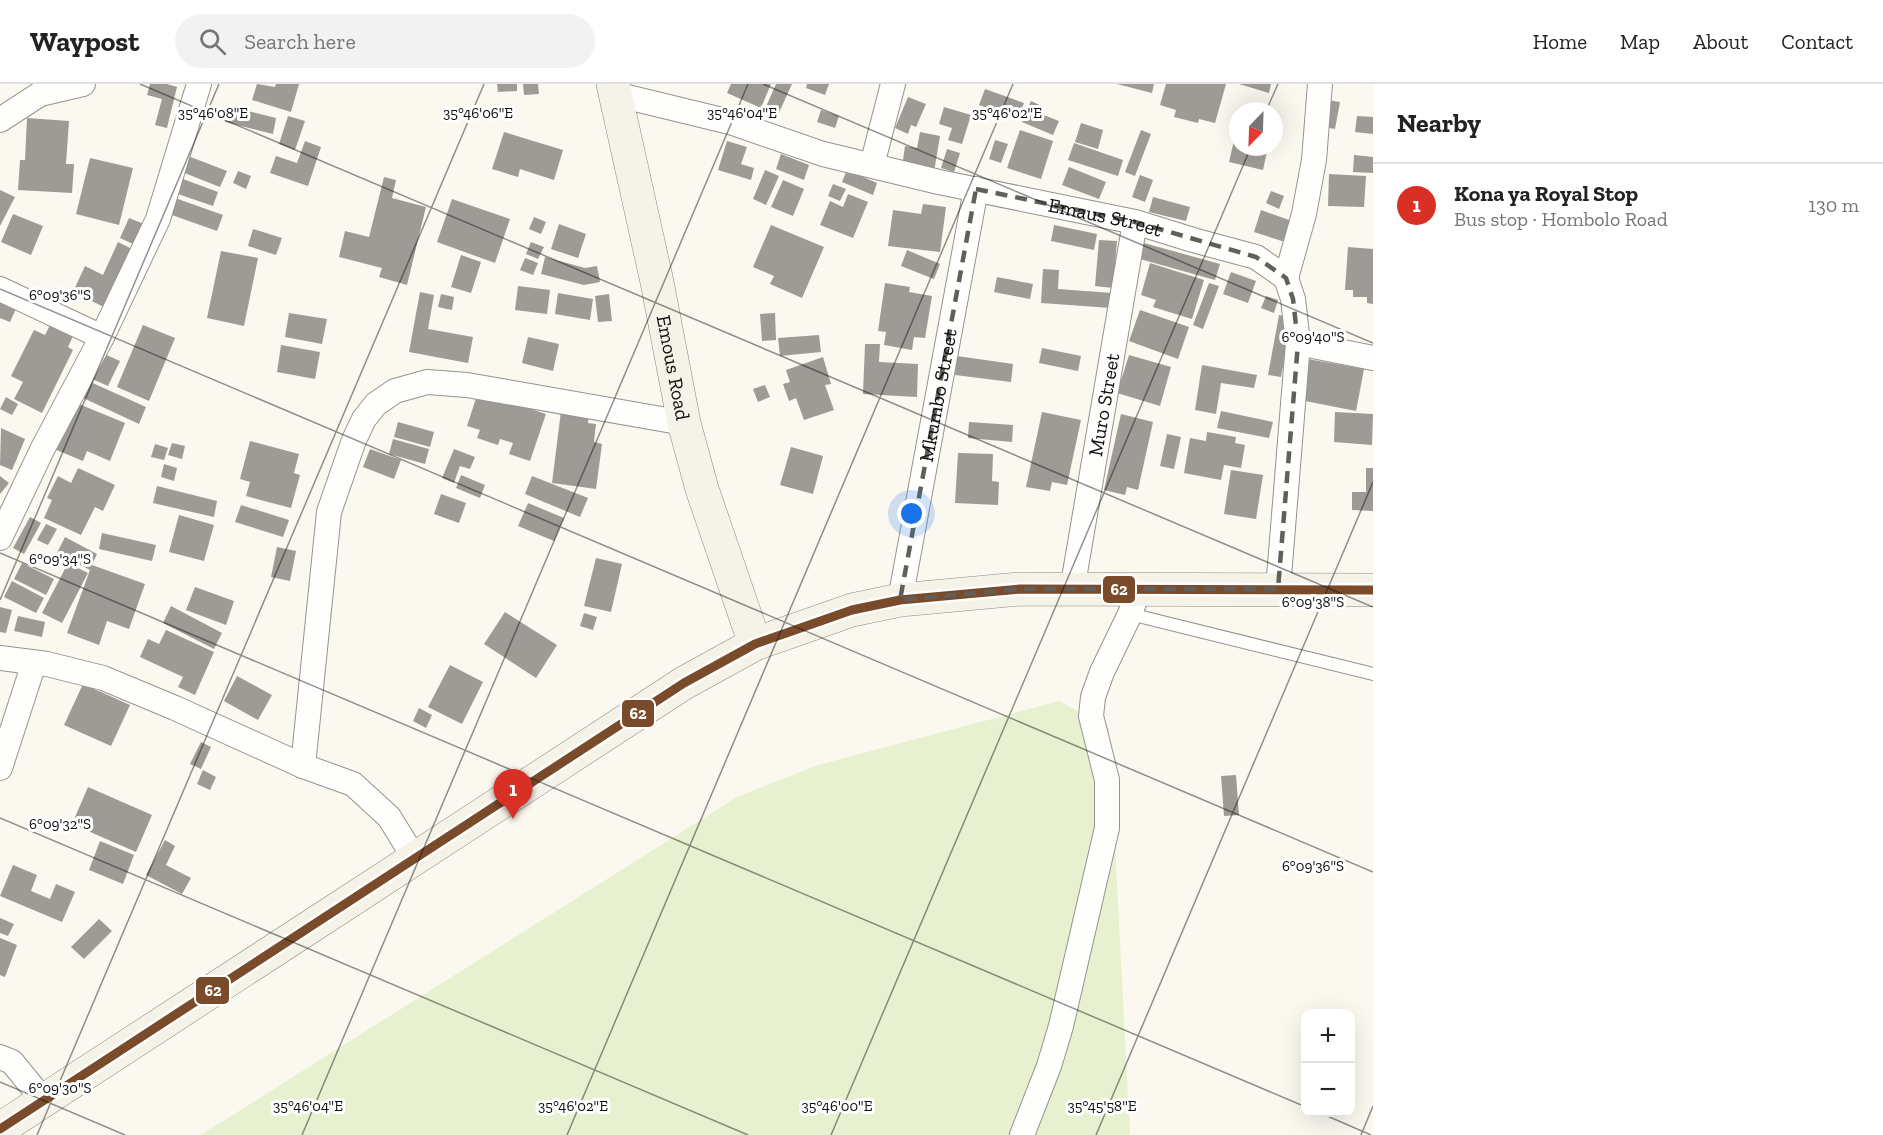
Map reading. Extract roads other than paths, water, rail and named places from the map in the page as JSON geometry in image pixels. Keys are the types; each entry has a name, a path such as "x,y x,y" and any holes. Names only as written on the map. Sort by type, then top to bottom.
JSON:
{"street":[{"path":"0,120 40,94 83,84"},
{"path":"0,538 43,447 102,337 158,219 199,84"},
{"path":"872,165 893,84"},
{"path":"1278,589 1298,343 1293,298 1286,278 1304,214 1314,160 1320,84"},
{"name":"Emaus Street","path":"614,89 651,93 823,154 939,182 1135,222 1256,257 1286,278"},
{"name":"Emous Road","path":"614,89 657,282 684,423 706,500 755,644"},
{"name":"Mkumbo Street","path":"900,600 976,189"},
{"name":"Muro Street","path":"1072,590 1135,222"},
{"path":"0,289 102,337"},
{"path":"1298,343 1373,358"},
{"path":"303,766 329,512 354,440 364,419 376,404 395,391 427,382 467,385 684,423"},
{"path":"0,1128 684,683 755,644 852,610 900,600 1020,589 1072,590 1135,602 1278,589 1373,590"},
{"path":"1022,1135 1049,1066 1061,1026 1107,828 1107,780 1091,716 1093,697 1102,672 1135,602"},
{"path":"0,658 66,668 103,678 303,766 353,784 389,817 416,859"},
{"path":"0,768 34,663"},
{"path":"0,1056 12,1062 43,1100"}],"lane":[{"path":"1135,602 1373,674"}],"place":[{"name":"Kona ya Royal Stop","path":"513,819"}]}
